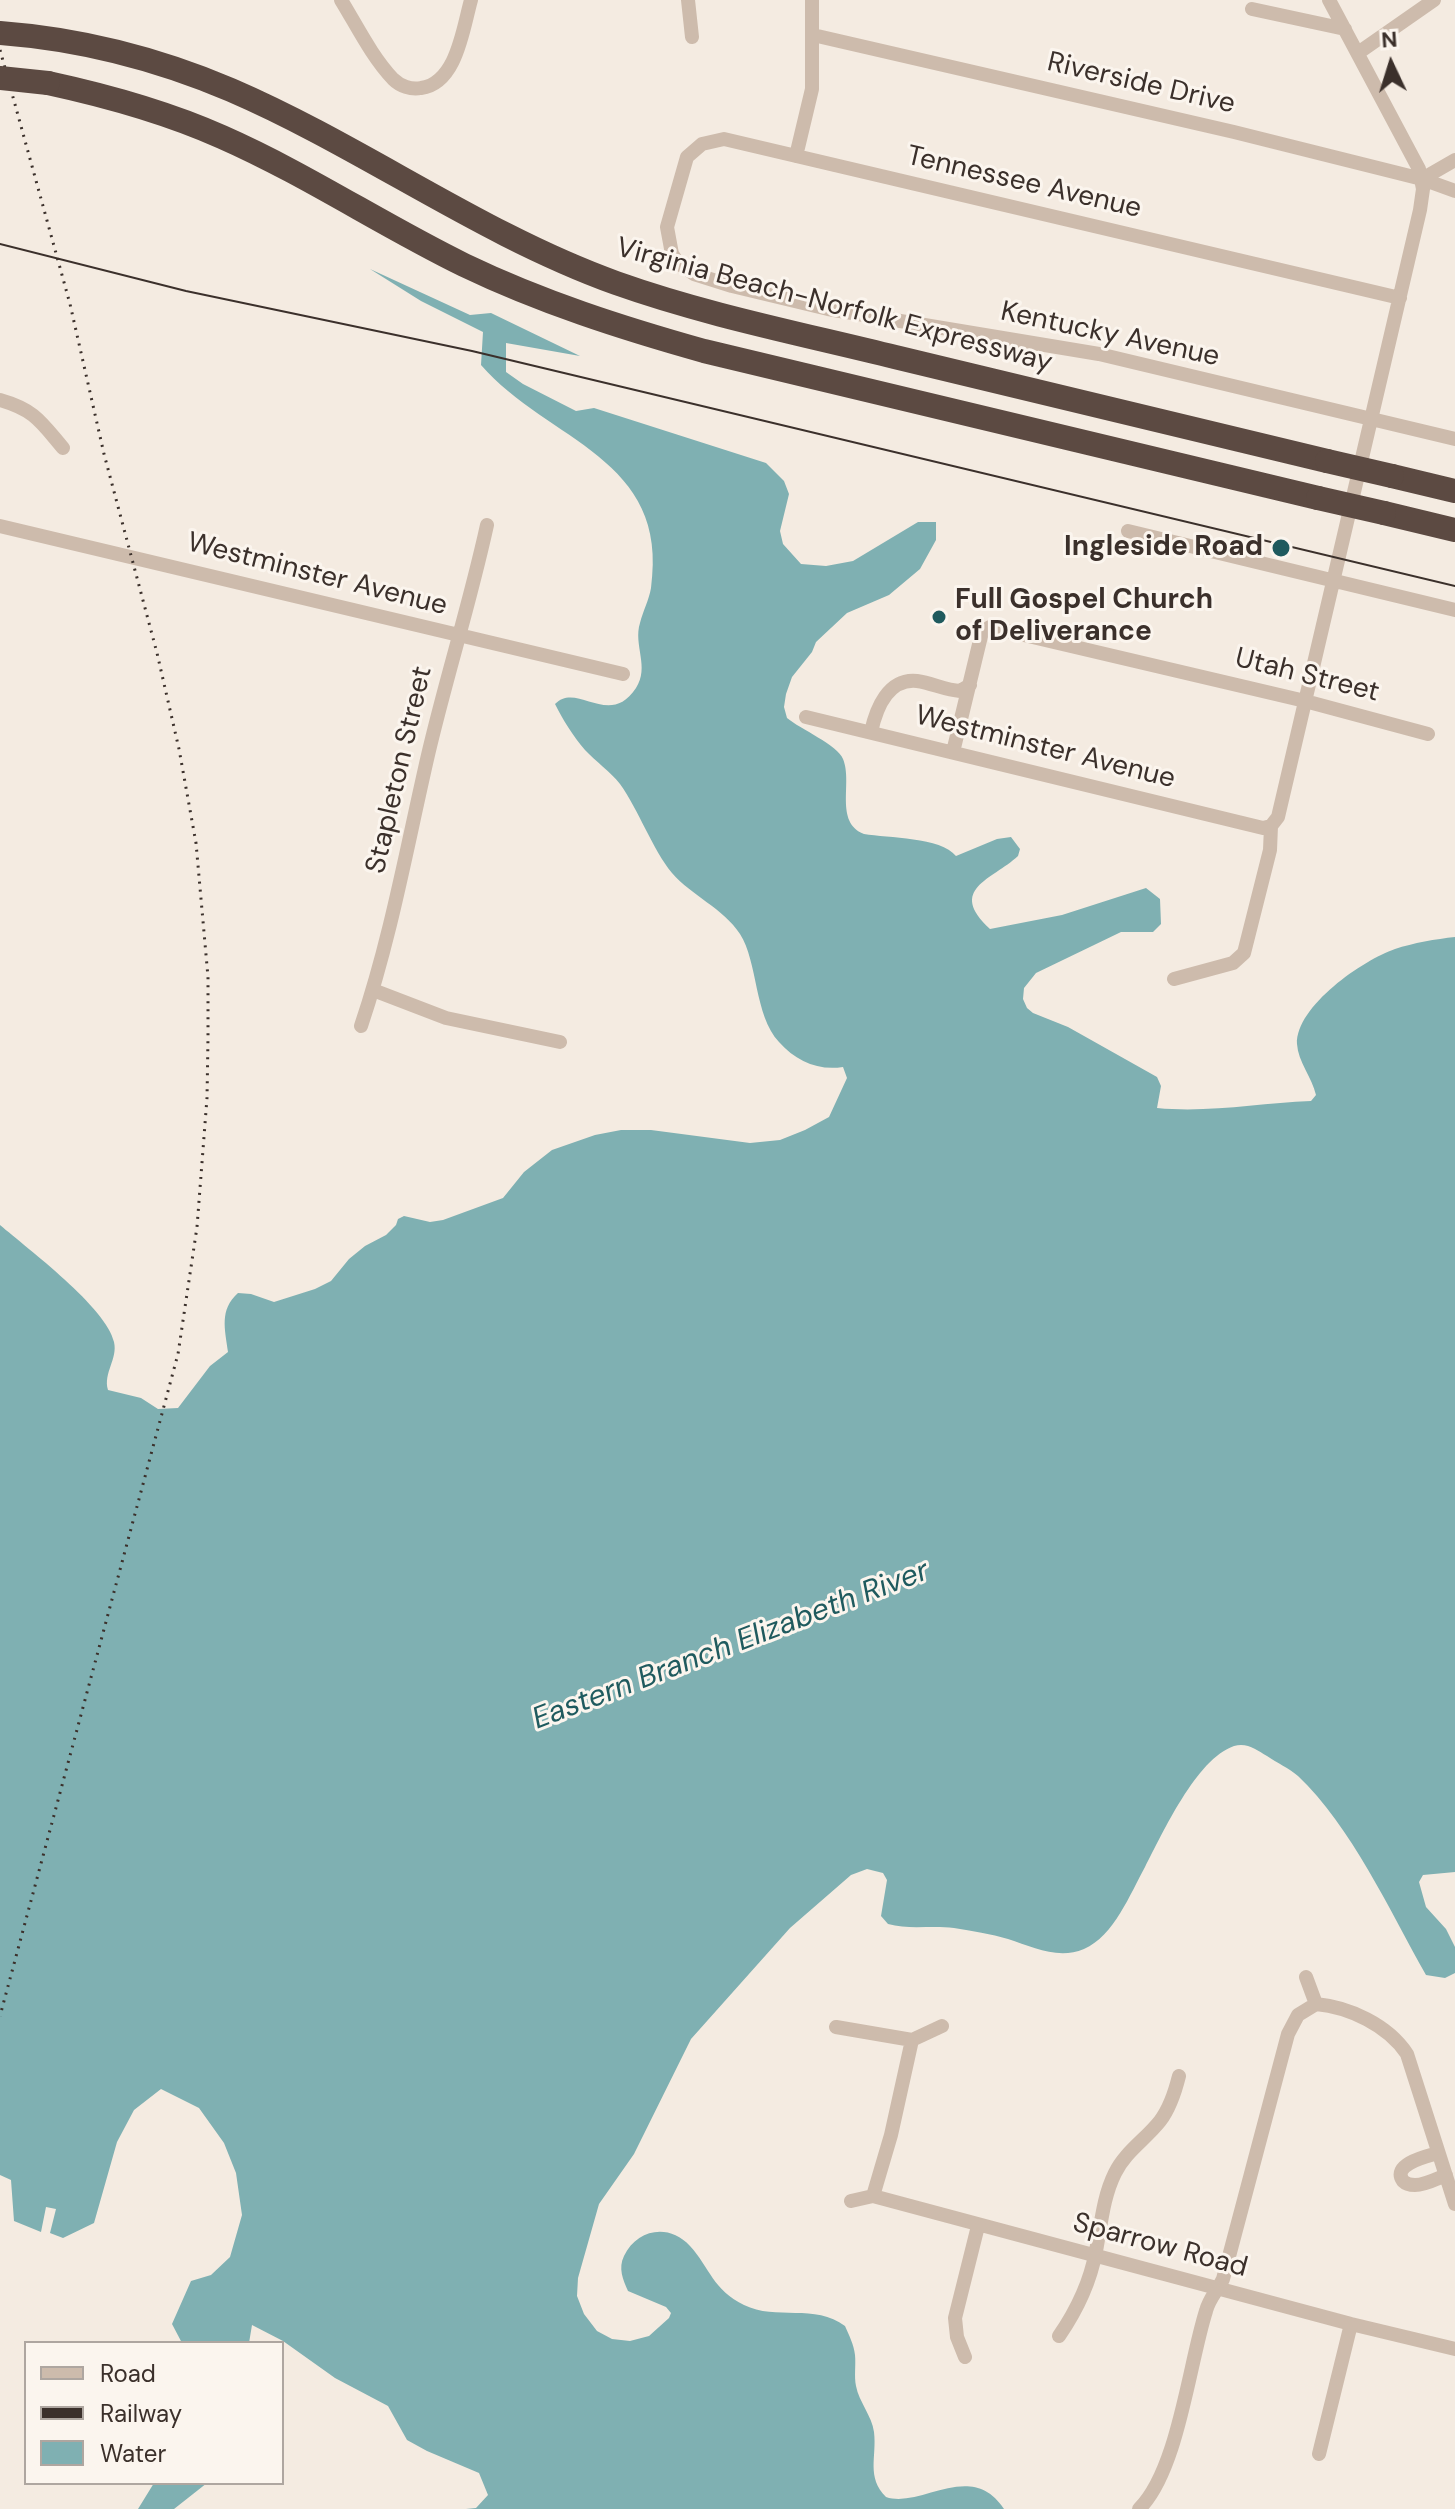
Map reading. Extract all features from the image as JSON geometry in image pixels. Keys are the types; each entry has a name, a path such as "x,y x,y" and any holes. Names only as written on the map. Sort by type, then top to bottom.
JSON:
{"highway":[{"name":"Virginia Beach-Norfolk Expressway","path":"0,33 36,36 142,58 235,92 499,231 582,270 651,295 804,335 1455,491"},
{"path":"0,78 48,83 122,100 221,136 466,266 517,289 611,323 704,351 1455,530"}],"street":[{"path":"341,0 395,81 419,89 435,84 447,70 471,0"},
{"path":"688,0 692,37"},
{"path":"796,156 810,104 812,0"},
{"path":"1174,979 1233,963 1244,953 1270,850 1271,826 1278,817 1420,210 1422,179 1408,146 1329,0"},
{"path":"1358,53 1434,0"},
{"path":"1252,9 1345,29"},
{"name":"Riverside Drive","path":"813,35 1422,179 1455,191"},
{"name":"Tennessee Avenue","path":"673,203 687,157 702,144 724,139 1400,298"},
{"path":"1422,179 1455,160"},
{"name":"Kentucky Avenue","path":"673,203 667,227 672,254 686,270 719,282 828,309 1099,354 1455,439"},
{"path":"0,400 26,408 63,448"},
{"name":"Stapleton Street","path":"361,1026 396,905 429,752 487,525"},
{"name":"Westminster Avenue","path":"0,526 623,674"},
{"path":"1128,531 1333,578 1455,610"},
{"name":"Utah Street","path":"970,685 985,628 1305,701 1428,734"},
{"path":"871,732 883,699 899,684 917,681 960,691 970,685"},
{"path":"953,752 970,685"},
{"name":"Westminster Avenue","path":"806,717 1263,828 1271,826"},
{"path":"373,990 446,1018 560,1042"},
{"path":"1306,1977 1316,2004"},
{"path":"1139,2509 1155,2487 1177,2426 1206,2309 1223,2279 1288,2034 1298,2015 1316,2004 1337,2006 1397,2039 1407,2054 1455,2204"},
{"path":"836,2027 912,2040 942,2026"},
{"path":"873,2196 891,2135 912,2040"},
{"path":"1059,2336 1079,2309 1115,2171 1127,2154 1159,2122 1175,2095 1179,2076"},
{"path":"1438,2153 1409,2163 1401,2172 1401,2177 1407,2184 1413,2185 1446,2175"},
{"name":"Sparrow Road","path":"851,2201 873,2196 1351,2324 1454,2344"},
{"path":"965,2357 957,2337 955,2318 978,2226"},
{"path":"1319,2454 1351,2324"}],"water":[{"name":"Eastern Branch Elizabeth River","path":"370,269 470,315 491,313 580,356 506,343 506,372 576,411 594,408 766,463 784,481 789,494 780,531 783,544 801,564 826,566 853,561 918,522 936,522 936,540 920,569 889,595 847,613 816,642 792,677 784,707 787,718 840,754 846,769 849,821 864,834 927,842 939,845 956,856 997,839 1011,837 1020,849 1018,856 986,879 973,895 978,915 990,929 1062,915 1146,888 1160,899 1161,924 1153,932 1121,932 1036,973 1024,988 1023,999 1033,1013 1068,1027 1157,1077 1161,1086 1157,1108 1215,1109 1311,1101 1316,1095 1297,1044 1307,1015 1319,1000 1350,974 1382,955 1409,945 1455,937 1455,1872 1423,1875 1419,1882 1426,1907 1446,1929 1455,1947 1455,1973 1445,1978 1426,1975 1352,1844 1317,1796 1298,1776 1252,1747 1234,1746 1220,1754 1194,1781 1113,1924 1095,1943 1084,1949 1055,1953 968,1930 888,1924 881,1916 887,1880 883,1873 867,1869 851,1875 790,1928 691,2039 634,2154 599,2204 578,2278 577,2296 584,2314 597,2331 612,2339 630,2341 649,2336 669,2318 671,2313 666,2307 628,2291 621,2265 630,2247 645,2235 654,2232 673,2234 690,2246 725,2293 744,2305 769,2312 821,2315 845,2326 854,2351 855,2382 874,2432 874,2474 886,2497 915,2497 961,2486 977,2488 991,2495 1004,2509 466,2509 476,2508 488,2495 479,2473 407,2440 388,2406 335,2378 284,2341 252,2325 249,2341 181,2341 172,2324 191,2281 211,2275 230,2257 242,2215 236,2173 224,2143 199,2108 161,2089 134,2110 117,2142 94,2223 63,2238 50,2233 56,2209 46,2207 41,2232 14,2221 11,2180 0,2175 0,1225 82,1296 108,1328 115,1348 107,1378 108,1390 141,1398 158,1409 178,1408 210,1366 228,1352 226,1313 238,1293 274,1302 315,1289 331,1281 349,1259 365,1246 386,1235 398,1219 404,1216 430,1222 443,1220 503,1198 524,1172 552,1150 595,1135 621,1130 651,1130 750,1143 780,1140 829,1117 847,1078 843,1067 808,1063 779,1042 765,1018 750,959 740,934 725,917 672,873 620,784 581,745 555,704 564,698 573,698 615,705 626,700 640,680 642,664 638,631 651,588 652,544 642,509 623,480 598,456 508,391 481,365 483,332 421,301"},
{"path":"153,2485 204,2485 174,2509 138,2509"}],"tram line":[{"path":"0,244 186,291 472,351 1455,586"}],"railway":[{"path":"0,50 70,304 104,454 179,749 196,843 208,977 207,1098 197,1227 178,1354 0,2016"}],"place":[{"name":"Ingleside Road","path":"1281,548"},
{"name":"Full Gospel Church of Deliverance","path":"939,617"}]}
